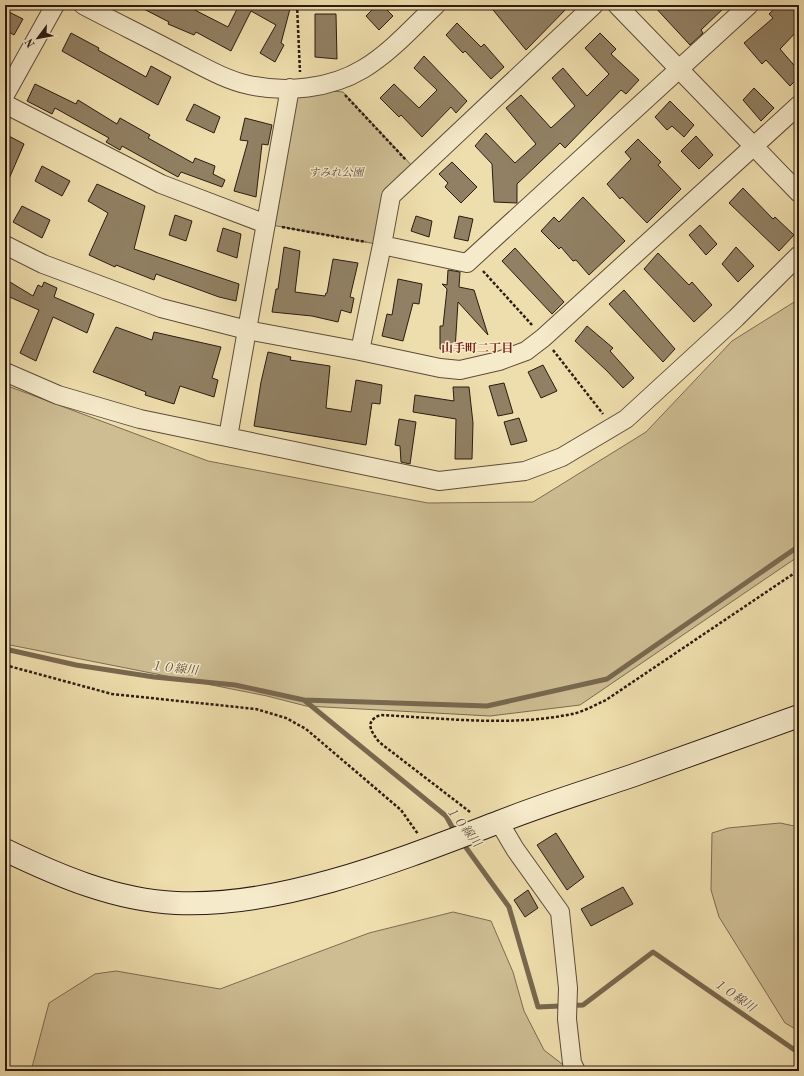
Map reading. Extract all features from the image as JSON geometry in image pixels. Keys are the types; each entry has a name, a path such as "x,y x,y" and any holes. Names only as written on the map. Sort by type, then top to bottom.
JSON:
{"street":[{"path":"5,95 55,5"},
{"path":"83,5 212,71 248,85 270,88 295,88 333,83 363,69 385,53 436,5"},
{"path":"360,351 391,196 416,170 594,5"},
{"path":"617,5 799,193"},
{"path":"382,245 467,263 749,5"},
{"path":"228,437 266,224 295,88"},
{"path":"5,104 161,184 266,224"},
{"path":"5,245 49,267 147,303 247,330 360,351 440,368 460,370 499,361 526,351 543,338 799,105"},
{"path":"5,372 58,395 140,419 439,481 525,471 562,457 626,420 736,318 799,255"},
{"path":"5,850 91,887 176,903 229,901 284,892 352,875 799,716"},
{"path":"486,827 515,849 560,912 568,988 567,1019 572,1063 576,1071"}],"path":[{"path":"295,88 297,5"},
{"path":"333,83 416,170"},
{"path":"266,224 382,245"},
{"path":"486,827 379,742 371,732 370,724 373,718 380,715 506,720 537,719 573,714 606,700 799,570"},
{"path":"5,665 112,694 256,709 286,718 306,730 401,810 416,831 433,847"}],"green space":[{"name":"すみれ公園","path":"290,88 343,92 416,170 391,196 382,245 266,224"},
{"path":"799,299 799,556 580,705 490,716 306,706 267,696 5,644 5,385 208,461 428,503 533,502 646,432 732,341"},
{"path":"780,823 799,827 799,1031 785,1023 719,917 711,890 712,833 728,828"},
{"path":"453,912 491,921 513,972 524,1011 544,1050 571,1071 31,1071 49,1003 95,974 116,971 220,989 369,933"}],"building":[{"path":"136,5 185,5 228,27 239,5 291,5 281,43 284,45 275,62 260,53 276,25 251,11 231,51 196,32 194,35 168,24 169,22"},
{"path":"377,5 382,5 393,16 379,30 366,16"},
{"path":"489,5 570,5 526,50"},
{"path":"653,5 727,5 701,30 703,33 690,45"},
{"path":"778,5 788,5 799,16 799,29 780,49 799,71 799,77 790,86 766,60 762,64 744,43 773,18 769,14"},
{"path":"5,10 23,19 14,35 5,30"},
{"path":"315,14 336,14 337,59 315,57"},
{"path":"457,23 481,47 484,44 504,67 491,79 465,51 463,53 446,35"},
{"path":"71,33 99,48 98,50 146,77 151,66 171,77 158,105 62,51"},
{"path":"600,33 616,49 611,54 639,80 626,94 621,90 565,148 560,143 517,184 517,203 494,202 492,164 475,146 486,133 515,163 536,144 506,108 521,95 551,128 575,106 552,78 563,68 587,96 609,74 585,48"},
{"path":"424,56 467,101 456,113 451,107 422,137 401,115 399,117 380,98 394,84 419,108 437,90 414,68"},
{"path":"35,84 76,104 78,100 117,124 120,118 150,135 148,138 193,163 195,158 215,166 213,174 225,180 222,187 181,172 178,177 122,146 120,150 106,142 109,138 55,108 52,114 27,101"},
{"path":"754,88 774,108 761,121 743,100"},
{"path":"670,101 694,125 684,137 672,126 667,130 655,117"},
{"path":"194,104 220,117 214,133 186,120"},
{"path":"245,118 272,125 268,145 262,144 256,197 234,191 248,141 240,140"},
{"path":"5,134 24,144 5,188"},
{"path":"696,136 713,155 699,169 681,151"},
{"path":"638,139 661,162 658,165 681,189 647,223 622,197 620,199 607,184 631,159 625,152"},
{"path":"452,162 477,187 461,203 445,187 448,183 439,174"},
{"path":"42,166 70,181 62,196 35,181"},
{"path":"97,184 145,206 134,249 239,284 236,301 219,297 156,274 154,280 116,265 115,267 89,255 108,213 88,201"},
{"path":"743,188 773,219 775,217 794,235 779,251 729,203"},
{"path":"583,197 625,241 589,275 576,260 573,261 561,247 559,249 541,231 554,217 559,222"},
{"path":"22,206 50,220 42,238 13,222"},
{"path":"175,215 192,221 186,241 169,235"},
{"path":"416,216 432,221 429,237 411,231"},
{"path":"459,216 473,219 468,241 454,238"},
{"path":"700,225 717,244 706,255 689,235"},
{"path":"223,228 241,234 237,258 217,251"},
{"path":"284,247 300,251 295,292 325,296 327,293 333,259 358,263 350,297 354,298 351,313 341,310 338,322 312,316 272,312 276,289 278,289"},
{"path":"736,247 754,266 738,282 722,264"},
{"path":"515,248 564,302 552,314 502,261"},
{"path":"658,253 689,285 692,282 712,305 694,322 644,269"},
{"path":"448,270 460,272 459,287 474,290 488,335 458,302 455,350 440,349 440,326 443,326 447,289 442,284 447,285"},
{"path":"5,279 33,296 38,285 42,287 44,282 57,288 54,297 94,314 87,333 53,317 36,361 20,353 39,310 5,295"},
{"path":"398,279 422,284 419,304 413,303 403,341 382,336 387,314 392,315"},
{"path":"624,290 675,349 663,362 609,304"},
{"path":"587,326 613,348 610,351 634,378 623,388 575,341"},
{"path":"116,327 152,340 154,332 221,347 212,378 218,380 214,397 180,386 174,404 145,395 146,392 93,372"},
{"path":"268,352 291,357 290,360 330,366 326,408 351,412 356,380 382,385 380,404 372,403 366,445 254,426 261,382"},
{"path":"543,365 557,391 541,398 528,372"},
{"path":"504,383 513,413 498,416 489,386"},
{"path":"453,387 469,387 473,423 472,459 455,459 456,419 413,412 415,395 454,401"},
{"path":"519,418 527,441 511,445 504,422"},
{"path":"399,419 416,422 410,464 401,462 400,446 395,445"},
{"path":"556,833 584,877 567,890 537,845"},
{"path":"623,887 633,904 591,926 581,909"},
{"path":"528,890 538,908 525,917 514,900"}],"waterway":[{"path":"304,700 487,706 607,679 799,546"},
{"name":"１０線川","path":"5,649 76,665 154,677 235,685 304,700 446,816 455,832"},
{"name":"１０線川","path":"462,842 509,907 538,1007 583,1005 653,952 799,1053"}],"district":[{"name":"山手町二丁目","path":"477,349"}]}
